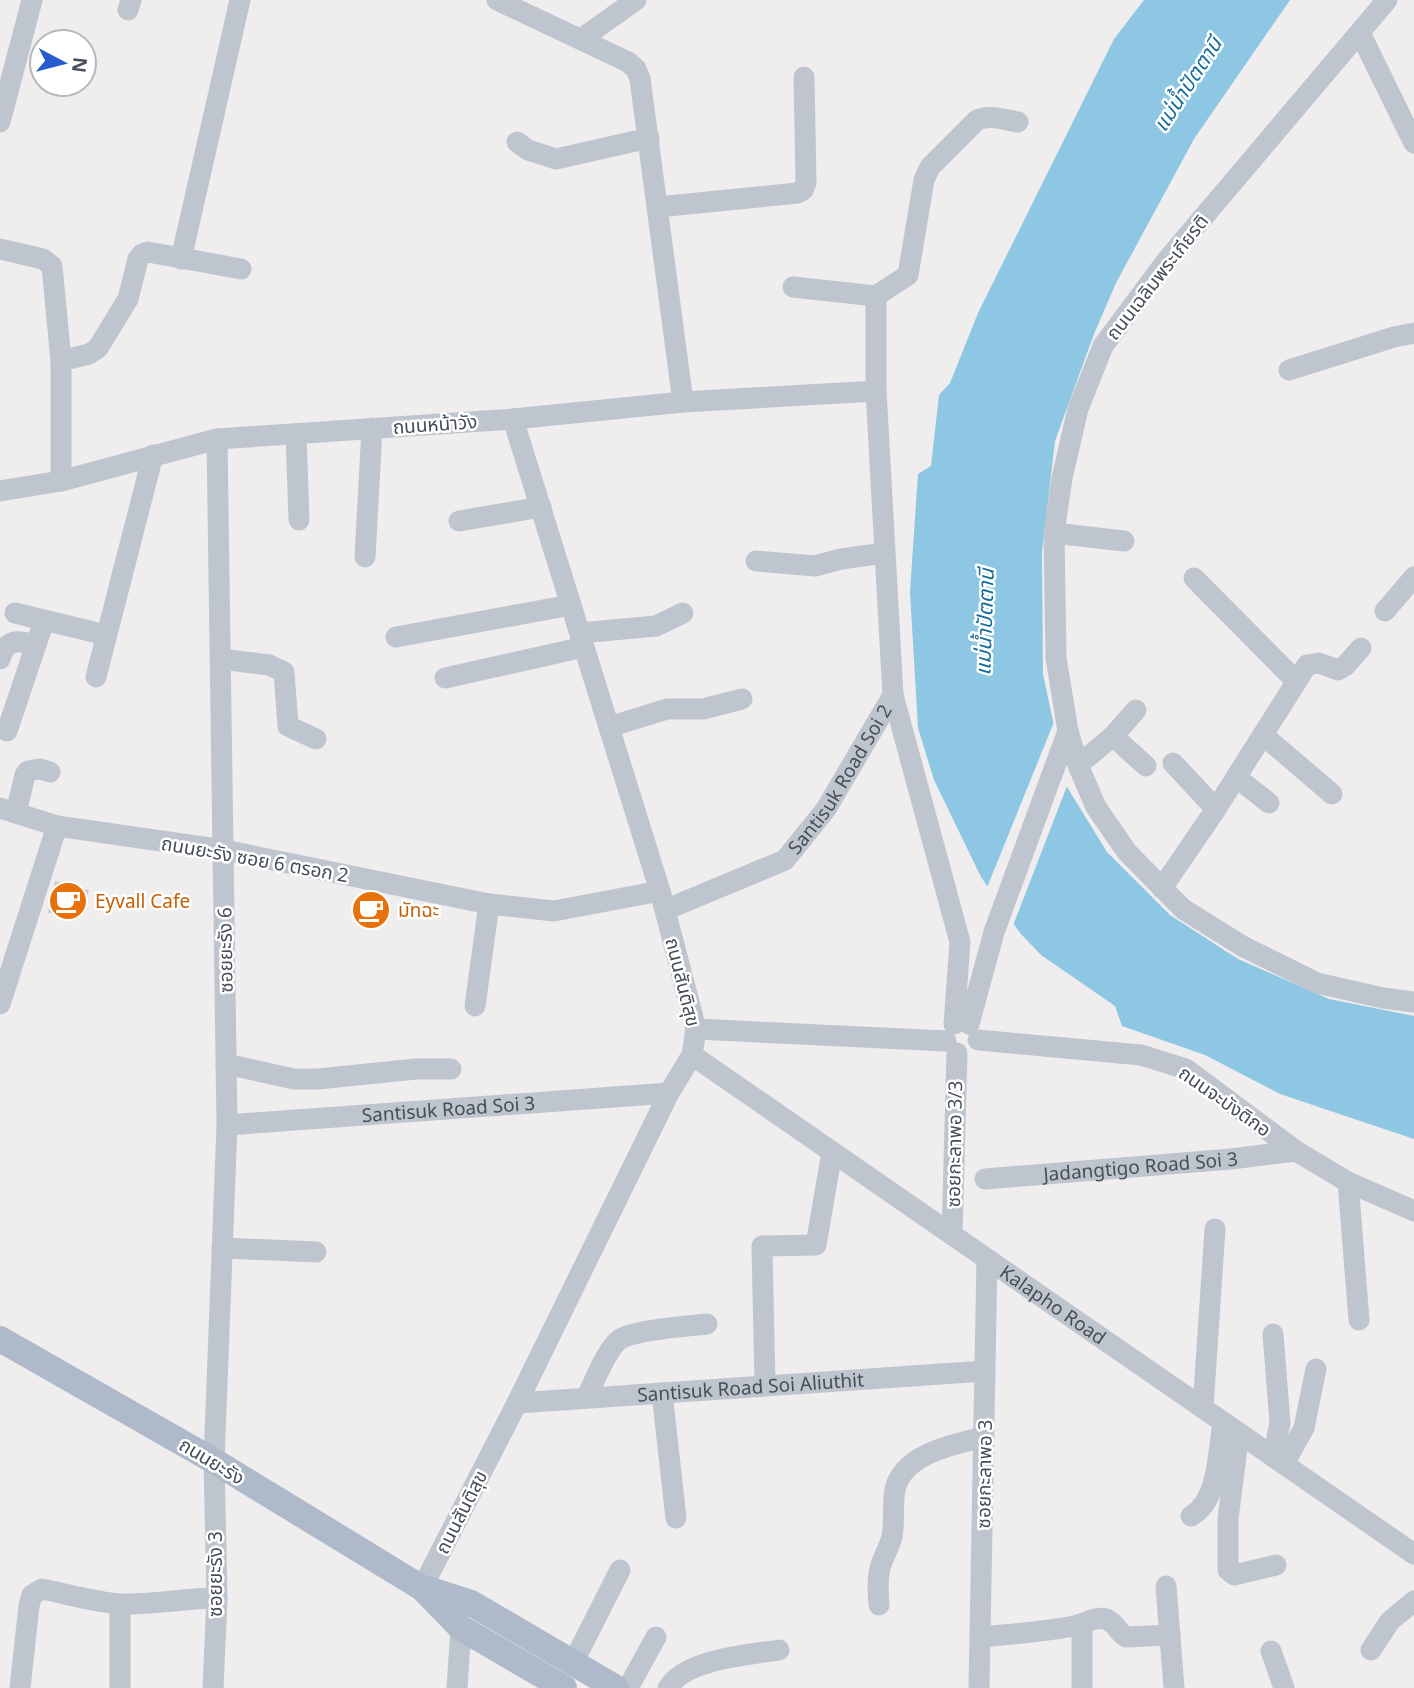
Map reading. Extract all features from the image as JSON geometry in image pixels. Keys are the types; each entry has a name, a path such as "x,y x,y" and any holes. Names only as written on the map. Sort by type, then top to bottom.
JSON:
{"main road":[{"name":"ถนนยะรัง","path":"0,1339 214,1461 422,1588 461,1628 564,1688"},
{"name":"ถนนยะรัง","path":"422,1588 471,1602 616,1688"}],"street":[{"path":"0,121 32,0"},
{"path":"181,259 240,0"},
{"path":"497,0 628,62 636,69 649,138 683,402"},
{"path":"581,39 636,0"},
{"name":"ถนนเฉลิมพระเกียรติ","path":"1387,0 1167,260 1103,346 1078,410 1062,478 1054,533 1056,658 1065,738 1096,807 1126,852 1183,909 1244,947 1317,983 1414,1002"},
{"path":"1360,33 1414,143"},
{"path":"658,207 797,193 803,190 806,183 804,77"},
{"path":"793,287 876,296 908,275 924,180 930,167 977,120 984,117 1018,122"},
{"path":"517,142 528,150 556,159 649,138"},
{"path":"0,249 43,259 52,266 61,360 61,481"},
{"path":"61,360 89,354 98,348 128,299 138,259 142,254 148,252 240,269"},
{"path":"876,296 876,391 893,695 960,942 961,1036"},
{"path":"1289,370 1414,333"},
{"name":"ถนนหน้าวัง","path":"0,491 61,481 217,439 513,419 683,402 876,391"},
{"name":"ถนนสันติสุข","path":"422,1588 517,1403 669,1093 692,1055 696,1029 662,900 513,419"},
{"path":"365,557 372,428"},
{"path":"296,433 299,520"},
{"name":"ซอยยะรัง 6","path":"214,1461 227,1125 217,439"},
{"path":"96,677 153,455"},
{"path":"460,521 541,507"},
{"path":"1054,533 1124,541"},
{"path":"756,561 815,566 884,553"},
{"path":"1385,611 1414,577"},
{"path":"1194,578 1296,681"},
{"path":"396,637 572,605"},
{"path":"15,613 106,635"},
{"path":"444,678 582,640 643,629 669,621 683,613"},
{"path":"7,732 44,621"},
{"path":"0,659 9,643 19,640 36,645"},
{"path":"1162,888 1216,809 1307,665 1319,663 1333,669 1342,669 1361,648"},
{"path":"221,659 269,665 284,672 288,726 316,739"},
{"name":"Santisuk Road Soi 2","path":"662,900 785,860 826,809 893,695"},
{"path":"609,727 667,709 703,709 742,699"},
{"path":"1078,765 1113,736 1136,710"},
{"path":"1263,735 1332,794"},
{"path":"1113,736 1146,766"},
{"path":"961,1036 991,941 1065,738"},
{"path":"1172,763 1216,809"},
{"path":"8,810 28,771 40,769 50,772"},
{"path":"1236,777 1269,803"},
{"name":"ถนนยะรัง ซอย 6 ตรอก 2","path":"8,810 57,826 223,850 489,904 554,911 662,900"},
{"path":"0,1004 57,826"},
{"path":"475,1006 489,904"},
{"path":"960,942 991,941"},
{"name":"ถนนจะบังติกอ","path":"696,1029 961,1036 1141,1055 1186,1069 1296,1151 1348,1182 1414,1211"},
{"name":"ซอยกะลาพอ 3/3","path":"952,1235 961,1036"},
{"name":"Kalapho Road","path":"692,1055 1414,1554"},
{"path":"226,1064 295,1079 416,1069 451,1069"},
{"name":"Santisuk Road Soi 3","path":"227,1125 669,1093"},
{"name":"Jadangtigo Road Soi 3","path":"985,1179 1231,1159 1296,1151"},
{"path":"765,1385 762,1246 816,1245 832,1152"},
{"path":"1348,1182 1359,1320"},
{"path":"1203,1408 1215,1229"},
{"path":"222,1248 316,1252"},
{"name":"ซอยกะลาพอ 3","path":"979,1688 987,1259"},
{"path":"586,1398 612,1348 620,1339 636,1334 707,1324"},
{"path":"1273,1335 1280,1423 1278,1460"},
{"path":"1278,1460 1304,1428 1316,1369"},
{"name":"Santisuk Road Soi Aliuthit","path":"517,1403 985,1371"},
{"path":"662,1393 676,1518"},
{"path":"1191,1516 1199,1512 1209,1498 1231,1428"},
{"path":"1231,1428 1228,1570 1234,1575 1276,1565"},
{"path":"878,1605 878,1580 891,1542 898,1481 908,1468 926,1455 950,1445 984,1437"},
{"name":"ซอยยะรัง 3","path":"213,1688 216,1598 214,1461"},
{"path":"573,1663 620,1570"},
{"path":"1166,1586 1174,1688"},
{"path":"20,1688 32,1595 42,1589 120,1604 164,1604 180,1598 216,1598"},
{"path":"1371,1650 1390,1621 1414,1601"},
{"path":"120,1604 120,1688"},
{"path":"981,1637 1042,1632 1082,1625 1094,1618 1113,1623 1126,1637 1170,1635"},
{"path":"1082,1625 1082,1688"},
{"path":"457,1688 461,1628"},
{"path":"628,1688 656,1637"},
{"path":"668,1688 684,1671 701,1665 779,1650"},
{"path":"1271,1651 1284,1688"}],"water":[{"name":"แม่น้ำปัตตานี","path":"1144,0 1290,0 1194,139 1116,283 1094,334 1055,441 1042,552 1043,674 1067,787 1107,852 1170,915 1238,959 1329,999 1414,1016 1414,1139 1280,1094 1205,1055 1122,1026 1115,1006 1041,955 1020,933 981,877 934,780 918,728 910,592 918,474 931,466 939,395 950,383 978,313 1114,39"}],"pier":[{"path":"1056,717 1069,781 1012,928 986,890"}],"building":[{"name":"Eyvall Cafe","path":"55,881 89,890 81,917 48,913"}],"place":[{"name":"Eyvall Cafe","path":"68,901"},
{"name":"มัทฉะ","path":"371,910"}]}
